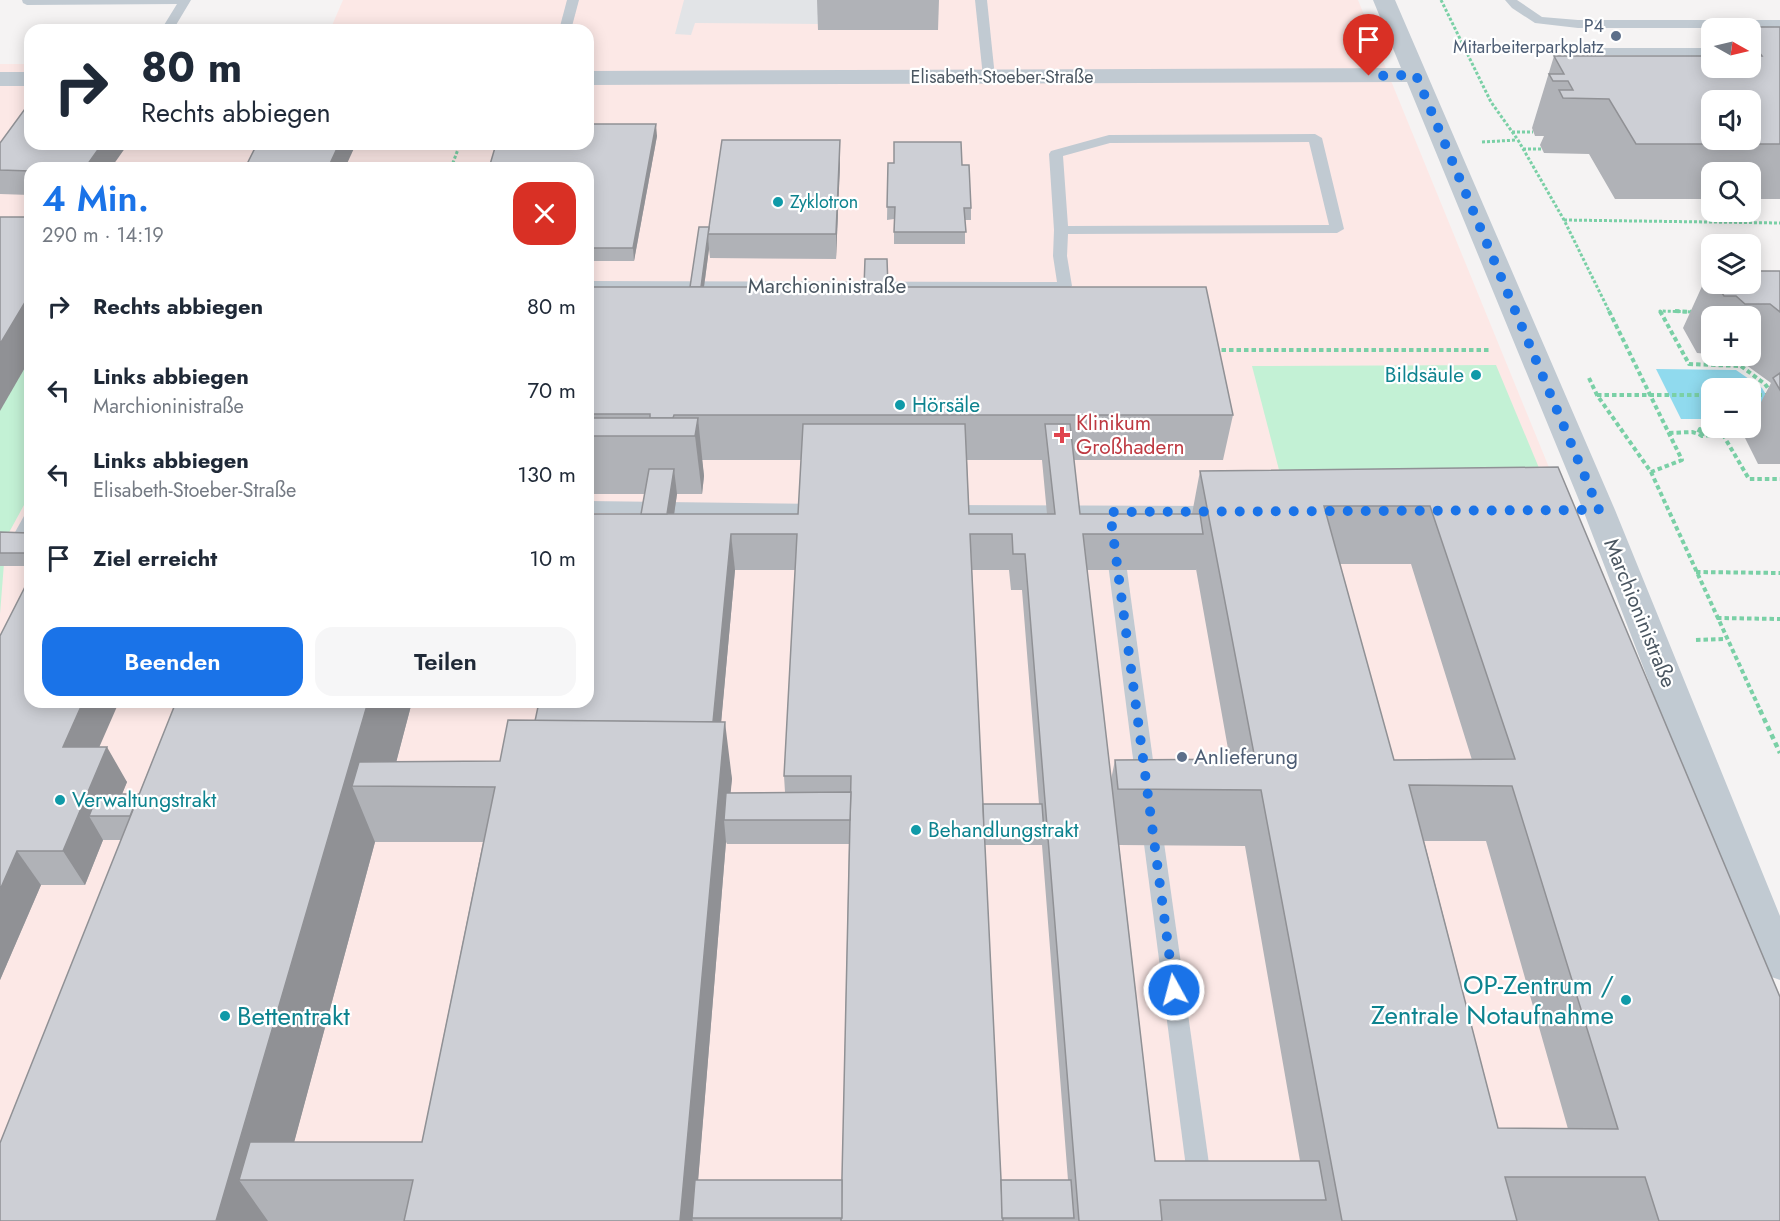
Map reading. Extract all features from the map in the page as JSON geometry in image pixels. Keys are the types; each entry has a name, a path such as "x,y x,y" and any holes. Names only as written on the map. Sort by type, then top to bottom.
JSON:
{"street":[{"name":"Marchioninistraße","path":"1384,0 1530,350 1587,510 1780,963"},
{"name":"Elisabeth-Stoeber-Straße","path":"594,78 1416,75"},
{"path":"0,79 24,79"}],"lane":[{"path":"27,1 185,0 171,24"},
{"path":"566,24 573,0"},
{"path":"981,0 990,77"},
{"path":"1511,0 1516,6 1539,20 1578,24 1780,24"},
{"path":"1594,52 1701,51"},
{"path":"1315,138 1338,229 1280,229 1061,230 1056,154 1109,139 1315,138"},
{"name":"Marchioninistraße","path":"594,285 1065,286 1060,256 1061,230"},
{"path":"594,507 838,510"},
{"path":"933,511 1229,512"},
{"path":"1110,512 1205,1221"}],"path":[{"path":"1441,0 1491,102 1523,149 1564,220 1682,460 1651,472"},
{"path":"1512,132 1533,132"},
{"path":"1523,149 1542,149"},
{"path":"1564,220 1780,223"},
{"path":"1696,312 1660,311 1689,364 1741,366 1758,378"},
{"path":"1214,350 1530,350"},
{"path":"1761,380 1766,384 1770,394 1761,394"},
{"path":"1701,395 1597,395 1651,472 1780,753"},
{"path":"1669,433 1696,432 1701,435"},
{"path":"1725,438 1749,479 1780,479"},
{"path":"1696,572 1780,573"},
{"path":"1717,618 1780,618"}],"shaded area":[{"name":"Klinikum Großhadern","path":"343,0 1358,0 1780,1033 1780,1221 0,1221 0,64 24,64 24,150 594,150 594,24 333,24"},
{"path":"684,0 819,0 818,24 695,23 691,35 675,34"}],"green space":[{"path":"0,243 24,244 24,505 6,538 0,614"},
{"path":"1496,365 1549,492 1285,493 1252,366"}],"water":[{"path":"1656,369 1736,370 1748,378 1701,378 1701,419 1681,419"},
{"path":"1761,387 1768,398 1764,419 1761,419"}],"building":[{"path":"1761,27 1780,27 1780,144 1761,144 1761,90 1701,90 1701,144 1636,144 1609,99 1563,98 1559,90 1573,90 1568,81 1553,81 1549,74 1564,74 1554,56 1701,56 1701,78 1761,78"},
{"path":"24,110 24,150 98,150 89,162 24,162 24,171 0,170 0,143"},
{"path":"594,124 656,124 633,248 594,248 594,162 491,162 494,150 594,150"},
{"name":"Zyklotron","path":"722,140 840,140 836,234 708,234"},
{"path":"894,142 961,142 962,165 969,165 971,208 964,208 966,232 894,232 895,207 887,207 888,163 894,163"},
{"path":"254,150 336,150 331,162 248,162"},
{"path":"0,217 24,217 24,304 0,344"},
{"path":"699,227 709,227 701,287 690,287"},
{"name":"Hörsäle","path":"865,259 887,259 888,287 1206,287 1233,415 674,415 673,418 650,418 650,414 594,414 594,287 864,287"},
{"path":"1761,271 1780,271 1780,312 1770,304 1745,304 1736,296 1723,294 1761,294"},
{"path":"1780,373 1780,390 1773,378"},
{"path":"594,418 698,418 695,436 594,436"},
{"path":"803,424 965,424 969,514 1055,514 1045,424 1070,424 1080,514 1200,514 1203,534 1083,534 1155,1161 1319,1161 1326,1200 1160,1200 1162,1221 1079,1221 1025,554 1013,554 1012,534 970,534 1003,1221 841,1221 851,776 784,776 797,534 731,534 713,722 535,721 538,708 594,708 594,514 798,514"},
{"name":"OP-Zentrum / Zentrale Notaufnahme","path":"1558,467 1780,997 1780,1221 1659,1221 1645,1177 1505,1177 1517,1221 1342,1221 1261,790 1118,789 1115,760 1255,759 1200,471","holes":["1324,506 1430,506 1515,759 1394,760","1409,785 1512,786 1618,1129 1498,1128"]},
{"path":"649,469 674,469 667,514 641,514"},
{"path":"0,532 24,533 24,553 0,553"},
{"path":"24,589 24,708 80,708 63,747 107,747 63,851 17,851 0,890 0,636"},
{"name":"Bettentrakt","path":"174,708 366,708 216,1221 0,1221 0,1143"},
{"path":"508,720 725,722 680,1221 404,1221 413,1180 239,1180 250,1142 422,1142 495,787 352,786 359,762 500,761"},
{"path":"851,792 850,820 724,820 726,793"},
{"path":"98,794 139,794 130,816 89,816"},
{"path":"983,804 1042,804 1044,832 984,832"},
{"path":"695,1180 842,1180 842,1218 692,1218"},
{"path":"1001,1180 1071,1180 1074,1218 1002,1218"}],"place":[{"name":"P4 Mitarbeiterparkplatz","path":"1616,36"},
{"name":"Zyklotron","path":"778,202"},
{"name":"Bildsäule","path":"1476,375"},
{"name":"Hörsäle","path":"900,405"},
{"name":"Klinikum Großhadern","path":"1062,435"},
{"name":"Anlieferung","path":"1182,757"},
{"name":"Verwaltungstrakt","path":"60,800"},
{"name":"Behandlungstrakt","path":"916,830"},
{"name":"OP-Zentrum / Zentrale Notaufnahme","path":"1626,1000"},
{"name":"Bettentrakt","path":"225,1016"}],"route":[{"path":"1174,990 1110,512 1599,510 1416,75 1369,76"}]}
